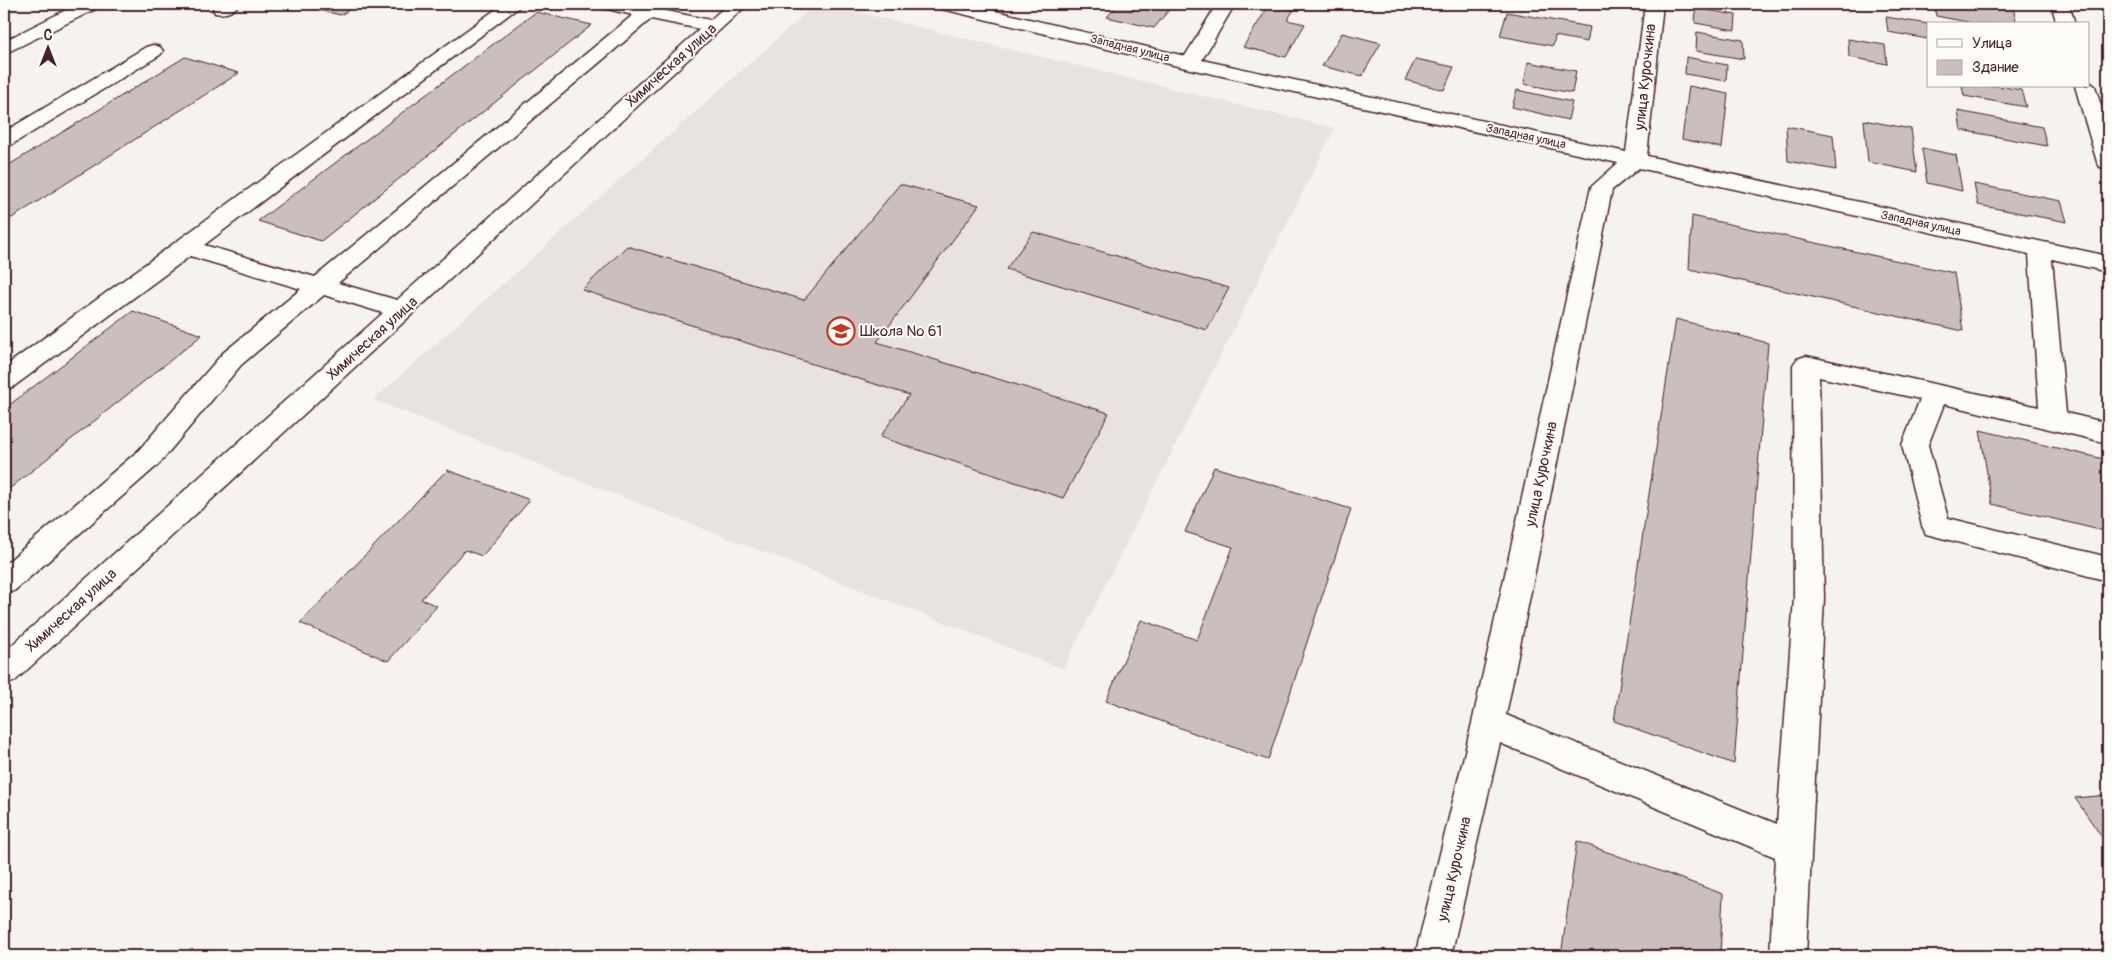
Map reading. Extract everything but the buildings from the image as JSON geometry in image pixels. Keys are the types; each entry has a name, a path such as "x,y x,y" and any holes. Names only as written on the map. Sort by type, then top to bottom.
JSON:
{"street":[{"path":"4,48 90,4"},
{"path":"4,380 514,4"},
{"path":"610,4 714,27"},
{"name":"Химическая улица","path":"5,669 739,4"},
{"name":"Западная улица","path":"944,4 1190,63 2108,264"},
{"path":"1190,63 1226,4"},
{"name":"улица Курочкина","path":"1433,956 1488,723 1602,187 1636,160 1654,4"},
{"path":"2060,4 2065,22"},
{"path":"4,582 148,458 232,359 647,13"},
{"path":"4,141 153,51"},
{"path":"2086,88 2108,162"},
{"path":"186,247 402,310"},
{"path":"2040,249 2053,420"},
{"path":"1788,956 1793,847 1810,598 1806,365 2108,433"},
{"path":"1935,394 1915,444 1936,526 2108,568"},
{"path":"1488,723 1793,847"}],"shaded area":[{"name":"Школа № 61","path":"816,4 825,4 1335,128 1063,669 373,400"}],"place":[{"name":"Школа № 61","path":"841,331"}]}
